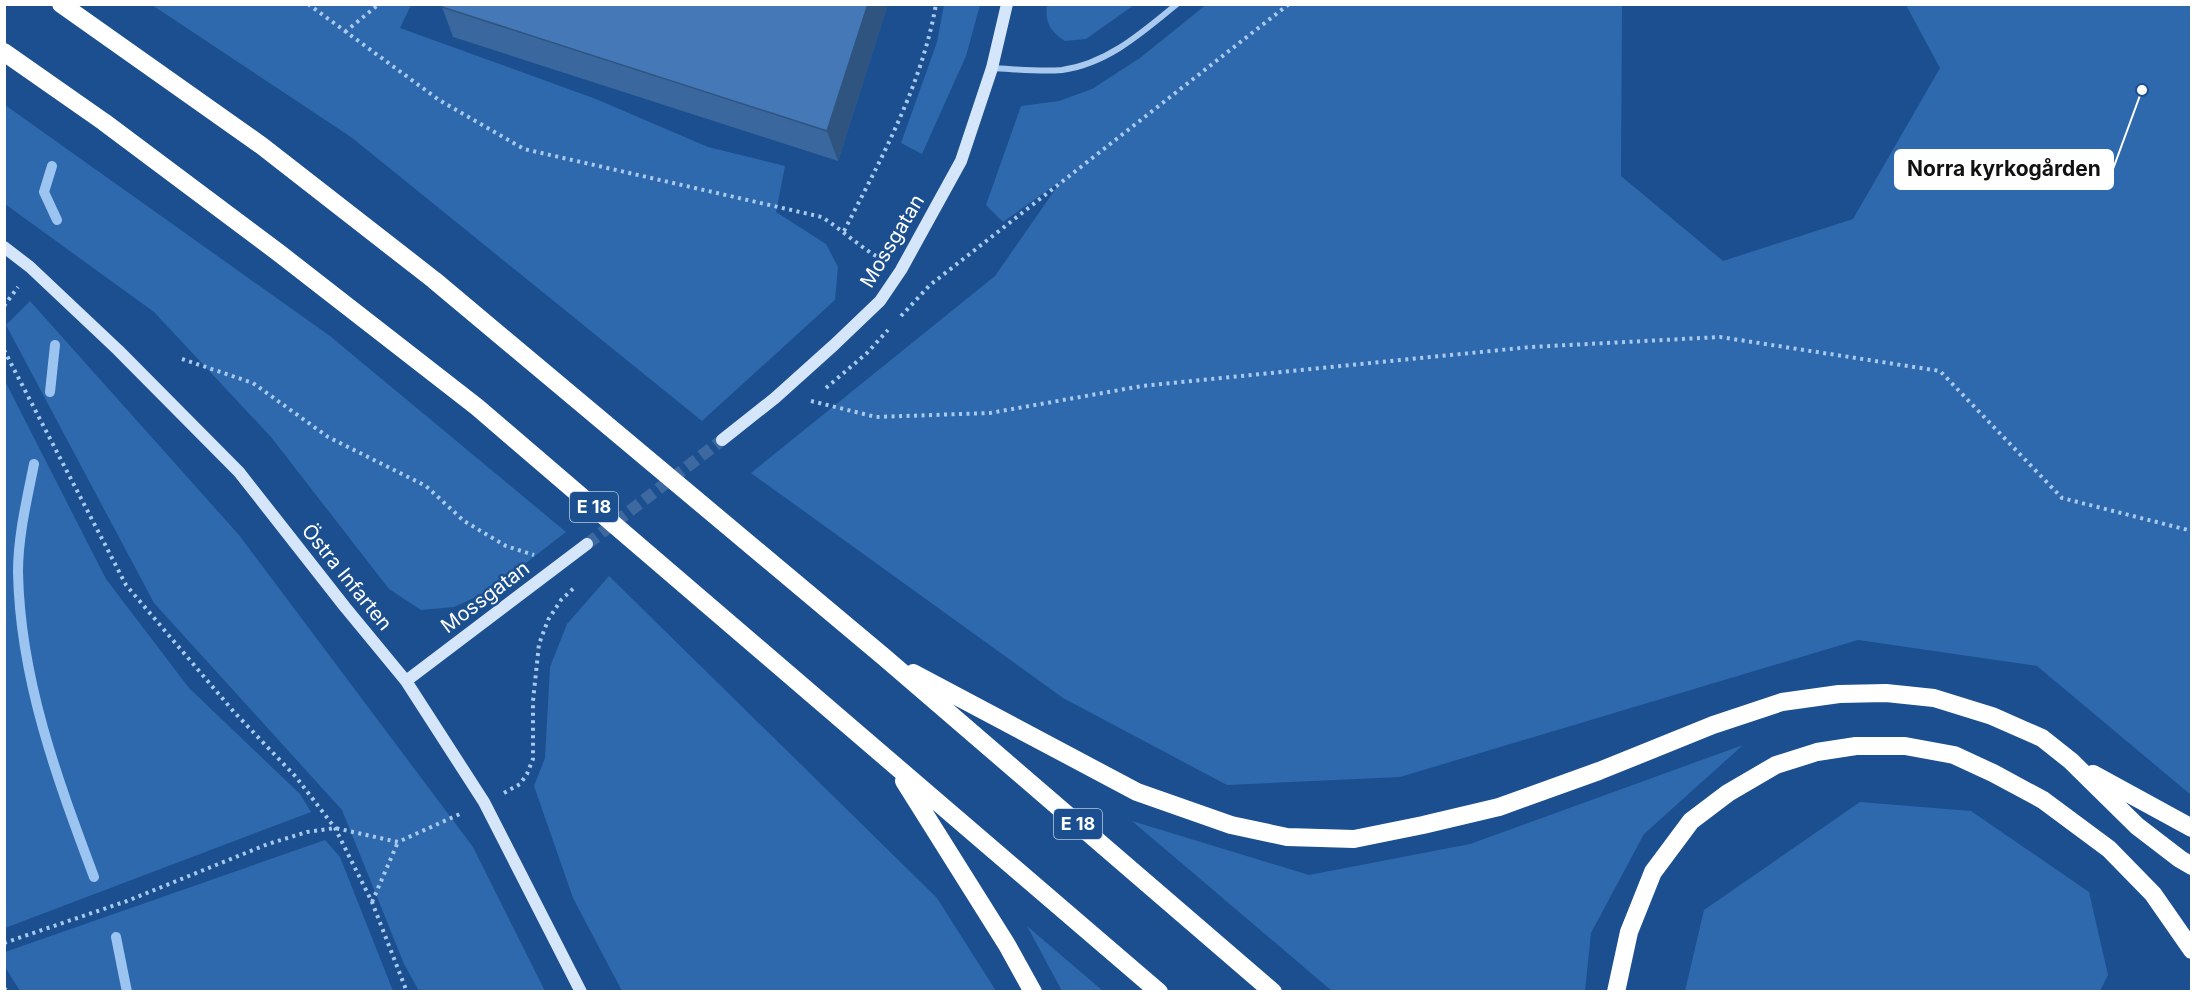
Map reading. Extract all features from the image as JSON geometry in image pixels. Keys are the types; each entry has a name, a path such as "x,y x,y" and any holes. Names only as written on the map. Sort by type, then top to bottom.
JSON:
{"highway":[{"name":"E 18","path":"61,4 262,146 434,280 884,657 1273,992"},
{"name":"E 18","path":"4,52 104,122 270,246 477,407 1159,992"},
{"path":"884,657 1137,792 1232,825 1287,837 1354,838 1423,825 1498,807 1782,702 1839,694 1886,693 1934,698 1992,716 2042,738 2071,761 2136,826 2192,866"},
{"path":"1616,992 1629,932 1653,872 1691,821 1728,792 1776,765 1817,752 1856,746 1905,746 1954,755 2043,800 2109,849 2153,894 2192,950"},
{"path":"2071,761 2192,828"},
{"path":"894,764 1034,992"}],"street":[{"name":"Mossgatan","path":"722,440 783,390 880,301 901,270 961,161 992,68 1007,4"},
{"path":"992,68 1062,70 1092,62 1122,47 1177,4"},
{"name":"Östra Infarten","path":"4,247 30,267 118,350 239,472 406,681 484,802 581,992"},
{"name":"Mossgatan","path":"406,681 588,544"}],"path":[{"path":"308,4 439,100 524,149 822,217 844,231 868,252"},
{"path":"345,32 379,4"},
{"path":"844,231 907,103 932,30 936,4"},
{"path":"898,319 930,285 1289,4"},
{"path":"4,306 15,292"},
{"path":"890,328 867,354 811,401 876,417 990,413 1142,386 1531,347 1720,337 1940,371 2062,498 2192,531"},
{"path":"4,350 126,585 234,712 296,777 335,828 372,902 407,992"},
{"path":"182,359 253,383 328,437 426,486 464,521 506,546 537,556"},
{"path":"520,784 533,759 533,701 539,644 548,620 561,600 583,579"},
{"path":"4,943 128,901 268,844 307,832 335,828 398,842 430,828"},
{"path":"372,902 398,842"},
{"path":"4,988 8,992"}],"shaded area":[{"path":"1047,4 1134,5 1086,39 1065,41 1050,26"},
{"path":"1207,4 1622,5 1621,176 1723,261 1853,219 1940,68 1906,5 2191,5 2191,795 2037,666 1858,640 1400,777 1227,785 1063,698 751,473 995,276 1061,181 1003,222 986,205 1021,106 1059,101 1092,89 1140,58"},
{"path":"152,5 411,5 400,28 596,99 708,147 785,166 776,212 826,244 838,267 835,300 702,421 351,137"},
{"path":"944,5 980,5 966,56 922,154 901,143 937,42"},
{"path":"5,105 330,336 566,532 491,590 454,607 421,610 389,589 271,437 154,312 5,204"},
{"path":"30,301 239,535 473,847 545,991 419,991 404,964 342,810 154,603 6,325"},
{"path":"4,379 106,579 189,688 300,794 311,812 5,928"},
{"path":"609,576 937,898 996,991 622,991 573,898 534,786 545,758 550,667 567,624"},
{"path":"1743,745 1644,834 1591,933 1585,991 1332,991 1132,821 1309,875 1470,844"},
{"path":"1860,802 1971,811 2089,892 2108,975 2100,991 1685,991 1704,910"},
{"path":"325,840 340,857 393,991 20,991 5,967 5,952"},
{"path":"1027,926 1103,991 1062,991"}],"building":[{"path":"443,4 868,4 827,131 442,7"}],"waterway":[{"path":"52,166 44,192 57,220"},
{"path":"50,392 55,345"},
{"path":"34,464 18,558 20,612 33,689 43,727 54,765 94,877"},
{"path":"116,937 127,992"}],"tunnel":[{"path":"587,544 722,440"}],"place":[{"name":"Norra kyrkogården","path":"2142,90"}]}
